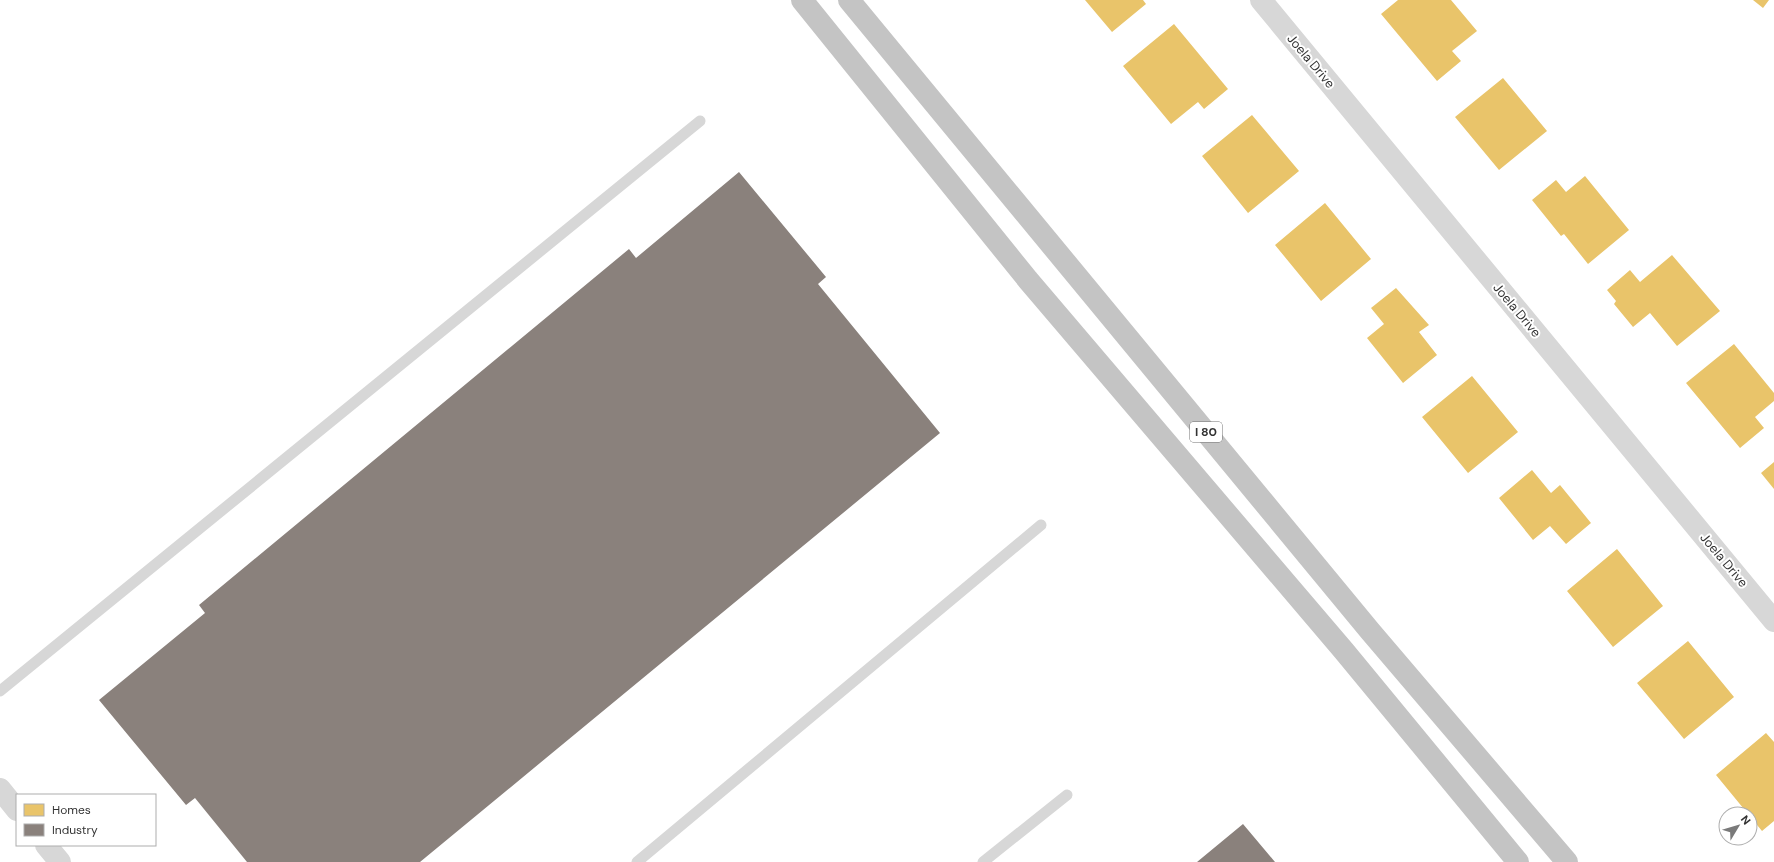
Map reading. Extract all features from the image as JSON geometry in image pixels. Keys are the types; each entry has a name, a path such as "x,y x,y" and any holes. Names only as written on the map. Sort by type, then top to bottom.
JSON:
{"highway":[{"name":"I 80","path":"802,0 1028,280 1344,651 1518,862"},
{"name":"I 80","path":"849,0 1365,624 1567,862"}],"street":[{"name":"Joela Drive","path":"1261,0 1774,621"},
{"path":"0,789 16,809"},
{"path":"47,846 60,862"}],"lane":[{"path":"0,691 700,121"},
{"path":"637,862 1041,525"},
{"path":"983,862 1067,795"}],"building: Homes":[{"path":"1085,0 1143,0 1146,4 1112,32"},
{"path":"1398,0 1451,0 1477,31 1452,51 1461,61 1437,81 1381,14"},
{"path":"1753,0 1769,0 1763,8"},
{"path":"1174,24 1228,89 1204,109 1198,102 1171,124 1123,66"},
{"path":"1503,78 1547,131 1499,170 1455,117"},
{"path":"1252,115 1299,171 1248,213 1202,156"},
{"path":"1585,176 1629,230 1588,264 1564,234 1561,236 1532,200 1556,180 1566,192"},
{"path":"1325,203 1371,259 1321,301 1275,245"},
{"path":"1672,255 1720,311 1677,346 1650,313 1633,327 1614,304 1616,301 1607,290 1630,270 1640,282"},
{"path":"1396,288 1429,325 1419,332 1437,355 1403,383 1367,338 1384,324 1371,308"},
{"path":"1734,344 1774,393 1774,401 1755,417 1764,428 1740,448 1686,383"},
{"path":"1472,376 1518,432 1468,473 1422,417"},
{"path":"1774,462 1774,489 1761,473"},
{"path":"1532,470 1551,493 1560,485 1591,523 1566,544 1550,526 1533,540 1499,498"},
{"path":"1617,549 1663,606 1613,647 1567,591"},
{"path":"1688,641 1734,697 1684,739 1637,683"},
{"path":"1766,733 1774,742 1774,821 1762,831 1758,826 1758,806 1741,806 1716,775"}],"building: Industry":[{"path":"739,172 826,277 818,284 940,433 420,862 247,862 195,798 186,805 99,700 205,613 199,605 629,249 636,258"},
{"path":"1243,824 1275,862 1197,862"}]}
